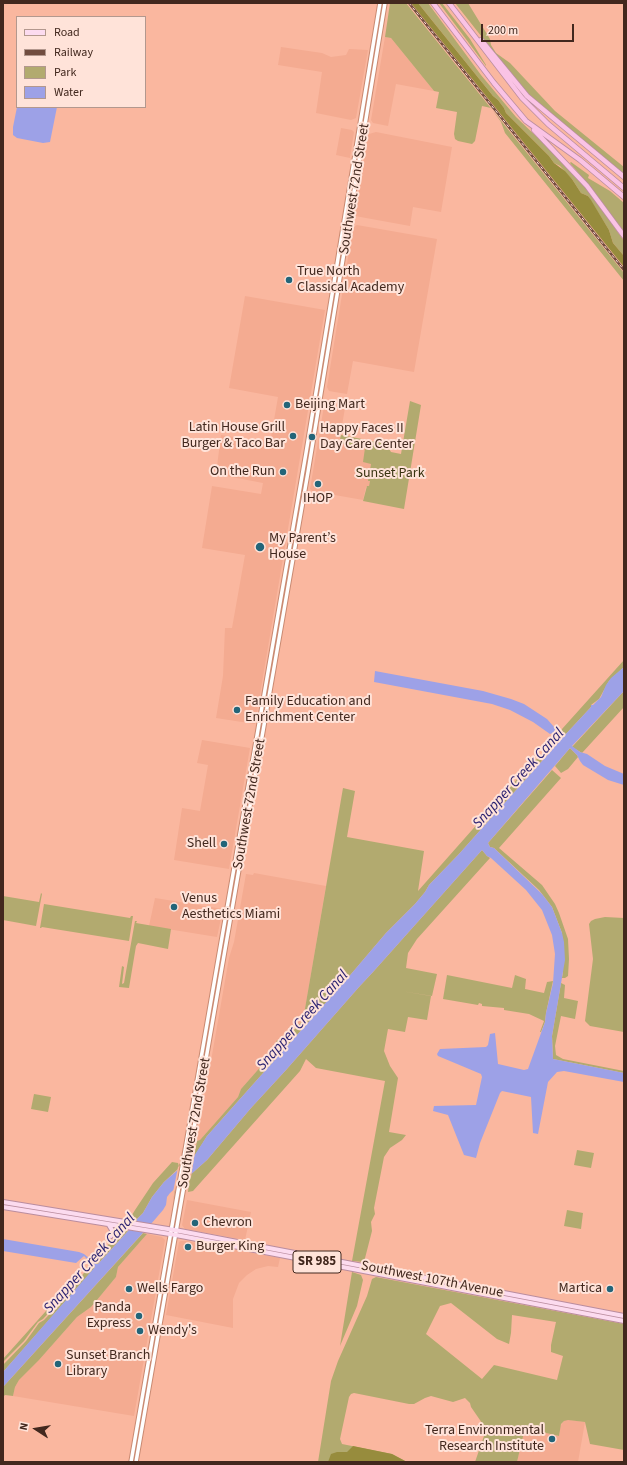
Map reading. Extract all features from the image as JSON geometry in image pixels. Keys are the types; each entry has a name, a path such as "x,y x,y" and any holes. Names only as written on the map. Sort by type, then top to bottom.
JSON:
{"highway":[{"path":"433,3 494,83 526,121 587,186 624,236"},
{"path":"449,3 522,98 548,124 624,188"},
{"path":"470,32 477,36 527,96 624,178"},
{"path":"526,121 580,160 624,197"}],"main road":[{"name":"Southwest 72nd Street","path":"131,1462 138,1413 254,753 380,3"},
{"name":"Southwest 72nd Street","path":"136,1462 291,572 385,3"},
{"path":"375,29 380,31"},
{"path":"371,53 377,54"},
{"path":"344,219 349,220"},
{"path":"333,284 339,285"},
{"path":"332,292 337,293"},
{"path":"285,571 291,572"},
{"path":"266,679 272,680"},
{"path":"259,723 264,724"},
{"path":"254,753 259,754"},
{"path":"221,941 225,952"},
{"path":"211,997 217,998"},
{"path":"196,1086 201,1087"},
{"path":"190,1119 196,1120"},
{"name":"Southwest 107th Avenue","path":"3,1202 150,1226 176,1235 548,1305 624,1316"},
{"name":"Southwest 107th Avenue","path":"3,1207 129,1228 170,1232 176,1230 624,1321"},
{"path":"109,1224 112,1230 111,1236"},
{"path":"159,1297 165,1299"},
{"path":"156,1314 162,1315"},
{"path":"153,1329 159,1332"},
{"path":"148,1357 155,1358"},
{"path":"140,1402 146,1403"},
{"path":"138,1413 144,1414"}],"shaded area":[{"path":"411,3 418,3 493,96 498,100 506,113 549,156 554,163 565,171 581,193 588,196 609,230 613,243 624,256 624,267"},
{"path":"385,37 391,38 434,91 396,84 388,126 373,123 371,120"},
{"path":"281,47 322,53 331,57 346,55 349,49 368,50 356,118 351,120 316,113 322,72 278,65"},
{"path":"341,128 352,130 354,132 350,158 336,155"},
{"path":"376,132 452,147 441,212 413,207 410,226 355,216 368,136 369,134"},
{"path":"357,225 437,239 414,372 353,361 347,394 329,391 327,387 353,227"},
{"path":"245,296 325,310 255,724 216,718 223,676 225,628 232,628 245,555 202,548 212,486 261,494 263,483 216,474 221,435 270,443 278,397 229,388"},
{"path":"327,405 345,408 339,443 365,448 371,464 368,481 370,481 369,487 366,487 363,500 312,491 310,489 324,406"},
{"path":"202,740 250,748 229,869 174,860 182,808 200,811 208,765 197,763"},
{"path":"254,873 326,886 303,1020 285,1040 281,1041 278,1047 241,1089 238,1097 200,1140 197,1141 229,958 234,942 246,874 253,875"},
{"path":"155,898 223,909 217,937 149,926"},
{"path":"187,1200 251,1212 245,1240 185,1229 182,1225"},
{"path":"147,1234 162,1237 165,1240 134,1416 13,1396 15,1387 19,1380 77,1317 91,1307 116,1277 118,1267"},
{"path":"181,1241 280,1258 278,1267 268,1266 256,1269 239,1283 233,1299 233,1328 166,1315 179,1242"},
{"name":"Terra Environmental Research Institute","path":"565,1420 585,1422 578,1462 517,1462 525,1428 559,1436 560,1426"},
{"path":"353,1446 392,1454 407,1462 328,1462 331,1454 337,1452 347,1452"}],"green space":[{"path":"390,3 406,3 491,108 482,106 475,141 472,144 455,139 454,134 457,112 436,108 439,92 434,91 391,38 385,37"},
{"path":"418,3 428,3 481,75 516,117 564,163 588,190 624,241 624,256 613,243 609,230 588,196 581,193 572,179 560,166 554,163 549,156 506,113 498,100 493,96"},
{"path":"439,3 442,3 470,39 486,66"},
{"path":"455,3 468,3 490,39 491,45 496,53 510,63 555,111 624,167 624,175 527,94"},
{"path":"493,110 624,273 624,281 505,133 501,122"},
{"path":"571,162 589,175 588,178 610,191 624,203 624,233 591,188 570,163"},
{"name":"Sunset Park","path":"410,401 421,405 404,509 363,501 367,486 369,486 370,481 368,481 371,464 363,462 365,448 339,443 341,435 388,444 391,452 401,454"},
{"path":"624,660 624,667 609,681 599,699 591,705 591,707 564,736 559,734 562,729"},
{"path":"624,691 624,707 582,753 572,747"},
{"path":"570,748 578,757 568,769 561,773 555,766"},
{"path":"538,759 542,761 459,854 429,885 415,904 386,933 207,1136 194,1157 197,1141 200,1140 238,1097 241,1089 278,1047 276,1043 277,1040 285,1040 303,1020 343,788 355,791 347,837 424,851 418,891 534,760"},
{"path":"552,770 561,778 499,848 542,885 555,904 568,939 568,976 565,978 562,978 562,933 552,907 539,890 494,848 490,847 488,843"},
{"path":"482,850 490,858 417,939 408,953 406,968 437,974 432,996 401,991 431,996 427,1020 408,1017 405,1032 388,1029 384,1051 390,1066 398,1078 389,1132 406,1135 402,1140 390,1148 384,1157 374,1208 375,1214 371,1222 372,1231 364,1262 352,1261 385,1081 316,1068 306,1059 300,1071 193,1191 188,1192 190,1175 207,1160 251,1108"},
{"path":"41,893 36,926 3,920 3,896 39,902"},
{"path":"44,904 130,918 133,916 129,941 42,927 40,928"},
{"path":"605,917 624,918 624,1032 590,1026 585,1021 593,959 589,924 595,919"},
{"path":"135,921 137,921 136,923 171,929 168,949 138,943 136,946 129,988 119,987 122,966 124,967 122,984 124,983"},
{"path":"447,975 512,988 515,975 526,979 525,989 544,993 547,982 553,981 545,1022 541,1032 544,1021 529,1014 504,1010 504,1008 482,1006 482,1004 479,1003 478,1005 443,999"},
{"path":"561,983 565,985 564,998 578,1001 575,1019 561,1016 555,1046 556,1055 563,1059 624,1071 624,1073 553,1059 552,1036"},
{"path":"34,1094 51,1097 48,1112 31,1109"},
{"path":"577,1150 594,1153 591,1168 574,1165"},
{"path":"172,1162 178,1163 178,1167 179,1163 180,1165 173,1202 178,1169 164,1182 136,1221 133,1220 132,1215 153,1183"},
{"path":"567,1210 583,1213 581,1229 564,1226"},
{"path":"123,1230 128,1231 98,1264 92,1261"},
{"path":"143,1233 147,1234 118,1267 116,1277 97,1300 91,1307 77,1317 19,1380 15,1387 13,1396 5,1395 3,1397 3,1387"},
{"path":"91,1262 95,1266 94,1269 3,1372 3,1365 26,1341 39,1323 44,1320 60,1303 70,1289 78,1282"},
{"path":"352,1272 361,1275 363,1280 357,1306 340,1346"},
{"path":"376,1277 624,1324 624,1450 590,1444 585,1422 568,1420 561,1424 559,1436 525,1428 517,1462 475,1462 485,1429 470,1403 465,1398 453,1402 431,1396 414,1404 409,1404 354,1393 349,1397 340,1439 342,1444 392,1454 407,1462 318,1462 331,1381 338,1361 367,1296 372,1279","holes":["451,1303 497,1339 509,1344 512,1315 556,1322 551,1352 563,1356 557,1380 494,1365 482,1379 426,1334 440,1306"]},
{"path":"54,1302 56,1305 43,1319 38,1322 24,1341 3,1362 3,1359"}],"water":[{"path":"17,108 57,108 50,142 43,143 17,138 13,135"},
{"path":"624,667 624,691 572,746 605,766 624,774 624,785 608,780 583,765 577,755 570,748 488,843 490,847 494,848 542,894 552,907 562,933 565,960 552,1036 553,1059 624,1073 624,1082 564,1071 557,1072 548,1082 538,1134 533,1133 531,1097 502,1091 480,1143 476,1158 464,1155 448,1115 433,1111 434,1106 476,1105 482,1077 481,1074 438,1056 437,1054 440,1049 486,1047 488,1045 490,1034 495,1033 498,1064 524,1070 528,1069 545,1022 553,983 555,954 552,935 542,910 526,890 482,850 251,1108 207,1160 170,1193 167,1197 166,1205 163,1210 151,1224 3,1387 3,1372 95,1267 84,1256 76,1263 3,1251 3,1239 79,1252 98,1264 143,1213 152,1197 164,1182 194,1156 207,1136 386,933 415,904 429,885 459,854 559,742 557,736 553,733 550,734 533,722 510,710 492,704 374,682 375,671 483,691 511,699 524,704 547,719 555,728 557,733 564,736 591,707 591,705 593,705 601,697 611,678"}],"pier":[{"path":"195,1152 191,1177 173,1192 178,1167"}],"railway":[{"path":"409,3 624,270"}],"place":[{"name":"True North Classical Academy","path":"289,280"},
{"name":"Beijing Mart","path":"287,405"},
{"name":"Latin House Grill Burger & Taco Bar","path":"293,436"},
{"name":"Happy Faces II Day Care Center","path":"312,437"},
{"name":"On the Run","path":"283,472"},
{"name":"IHOP","path":"318,484"},
{"name":"My Parent’s House","path":"260,547"},
{"name":"Family Education and Enrichment Center","path":"237,710"},
{"name":"Shell","path":"224,844"},
{"name":"Venus Aesthetics Miami","path":"174,907"},
{"name":"Chevron","path":"195,1223"},
{"name":"Burger King","path":"188,1247"},
{"name":"Wells Fargo","path":"129,1289"},
{"name":"Martica","path":"610,1289"},
{"name":"Panda Express","path":"139,1316"},
{"name":"Wendy's","path":"140,1331"},
{"name":"Sunset Branch Library","path":"58,1364"},
{"name":"Terra Environmental Research Institute","path":"552,1439"}],"water label":[{"name":"Snapper Creek Canal","path":"519,779"},
{"name":"Snapper Creek Canal","path":"303,1021"},
{"name":"Snapper Creek Canal","path":"90,1264"}]}
